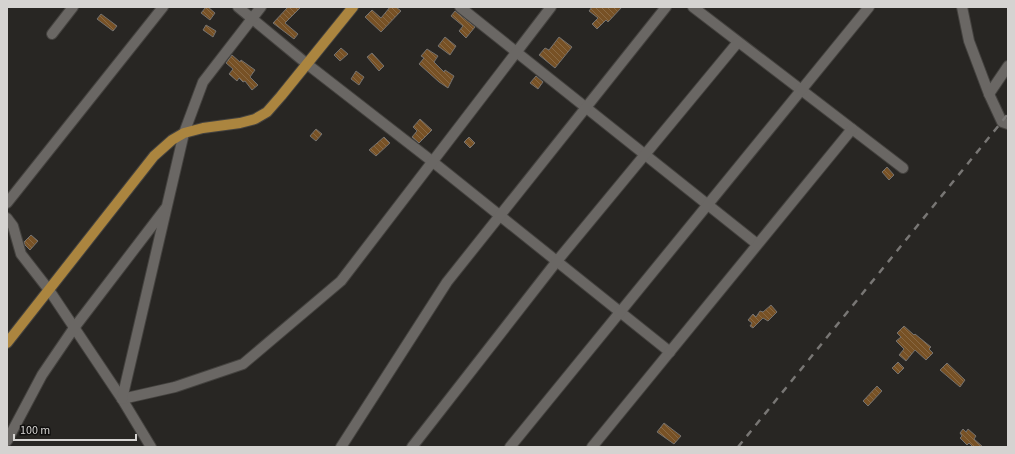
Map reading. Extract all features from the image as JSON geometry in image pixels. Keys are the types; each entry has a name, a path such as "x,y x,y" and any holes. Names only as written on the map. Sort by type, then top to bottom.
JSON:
{"main road":[{"path":"7,343 154,156 172,140 184,133 203,128 240,123 255,119 266,112 281,96 353,7"}],"street":[{"path":"52,34 73,7"},
{"path":"7,203 163,7"},
{"path":"238,7 307,64 500,215 670,352"},
{"path":"122,399 184,133 203,82 261,7"},
{"path":"460,7 757,244"},
{"path":"122,399 175,387 243,364 341,281 551,7"},
{"path":"341,447 446,282 666,7"},
{"path":"693,7 903,168"},
{"path":"510,447 870,7"},
{"path":"962,7 969,41 989,94 1002,122 1008,124"},
{"path":"412,447 557,261 738,42"},
{"path":"989,94 1008,66"},
{"path":"592,447 852,129"},
{"path":"7,441 42,375 74,328 167,206"},
{"path":"7,218 13,226 21,254 49,290 122,399 151,447"}],"building":[{"path":"206,7 215,13 210,20 201,13"},
{"path":"288,7 301,7 285,23 298,34 294,39 273,23"},
{"path":"390,7 396,7 401,11 381,32 365,17 372,10 381,18"},
{"path":"592,7 622,7 608,22 606,20 597,29 592,24 598,18 589,11"},
{"path":"455,11 475,27 466,38 459,31 463,26 451,16"},
{"path":"101,14 117,26 113,31 97,19"},
{"path":"206,25 216,31 213,37 203,30"},
{"path":"445,37 456,46 450,55 438,46"},
{"path":"559,37 572,47 555,68 539,55 545,48 549,50"},
{"path":"341,48 348,54 340,61 334,55"},
{"path":"427,49 438,56 434,62 444,72 445,70 454,76 448,88 419,64 424,58 421,56"},
{"path":"372,53 384,66 379,71 367,57"},
{"path":"232,55 240,62 241,60 255,70 250,77 258,85 252,90 245,81 243,82 239,78 237,81 229,74 233,69 226,63"},
{"path":"356,71 364,77 359,85 351,79"},
{"path":"536,76 543,82 538,89 530,83"},
{"path":"420,119 432,130 419,143 412,137 417,131 413,127"},
{"path":"316,129 322,134 316,141 310,136"},
{"path":"384,137 390,143 376,156 369,150"},
{"path":"469,137 475,143 470,148 464,142"},
{"path":"887,167 894,175 889,180 882,172"},
{"path":"31,235 38,241 30,250 24,242"},
{"path":"771,305 777,312 768,321 763,318 753,328 750,326 752,323 748,320 753,314 756,317 760,311 763,312"},
{"path":"904,326 931,347 929,349 933,353 926,360 915,350 906,361 899,355 904,349 896,341 901,337 897,333"},
{"path":"898,362 904,368 898,374 892,368"},
{"path":"947,363 965,380 960,387 940,370"},
{"path":"877,386 882,391 868,406 863,401"},
{"path":"664,423 681,436 674,444 657,432"},
{"path":"963,429 966,432 968,429 976,436 974,439 983,447 973,447 969,443 967,445 960,438 962,436 960,433"}],"railway":[{"path":"738,447 1008,114"}]}
